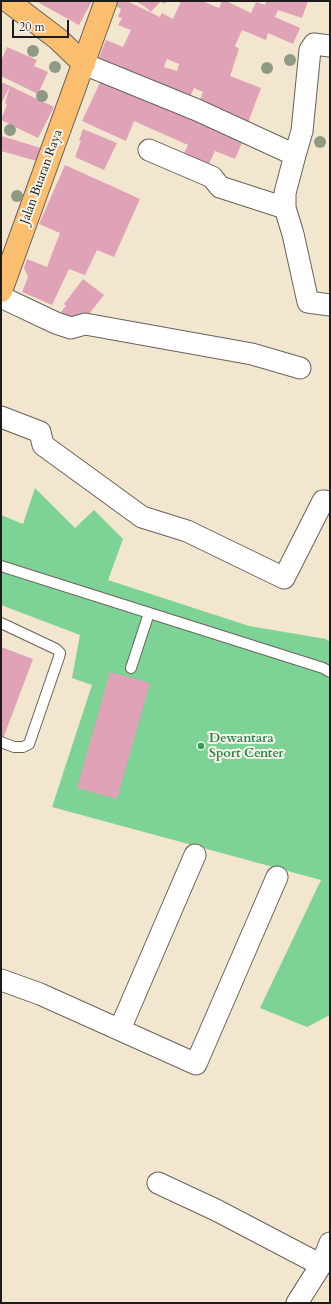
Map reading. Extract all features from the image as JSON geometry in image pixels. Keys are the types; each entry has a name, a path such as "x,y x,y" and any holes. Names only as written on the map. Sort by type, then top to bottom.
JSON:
{"main road":[{"path":"8,1 58,39 84,64"},
{"name":"Jalan Buaran Raya","path":"1,291 106,1"},
{"path":"58,39 84,38 96,29"}],"street":[{"path":"330,46 314,44 310,50 302,131 285,193 285,208 293,234 308,302 330,305"},
{"path":"84,64 197,110 295,155"},
{"path":"149,150 212,176 220,187 285,208"},
{"path":"1,297 56,323 72,328 85,324 252,354 300,368"},
{"path":"1,417 40,432 43,445 142,517 188,531 284,578 323,501 330,502"},
{"path":"120,1029 195,855"},
{"path":"1,980 40,994 196,1064 277,877"},
{"path":"158,1183 216,1210 321,1265"},
{"path":"297,1303 321,1265 330,1243"}],"lane":[{"path":"1,566 323,668 330,672"},
{"path":"131,668 149,613"},
{"path":"1,623 60,652 60,657 29,744 23,747 14,747 1,742"}],"green space":[{"name":"Dewantara Sport Center","path":"35,488 75,528 94,510 123,539 108,580 249,626 326,639 330,642 330,1015 307,1027 260,1008 321,880 52,807 92,685 72,678 80,635 1,605 1,515 23,524"}],"building":[{"path":"40,1 92,1 79,25 39,3"},
{"path":"116,1 127,1 160,17 162,13 173,19 181,1 202,1 219,8 222,1 226,1 251,13 256,2 265,5 266,1 308,1 302,18 278,10 275,17 300,28 293,44 268,33 266,40 242,30 235,46 239,49 230,76 261,88 246,128 207,108 208,103 200,100 203,92 194,88 189,100 97,63 106,40 123,47 131,30 118,25 122,18 118,17 121,9 114,5","holes":["167,59 179,64 177,71 164,67"]},
{"path":"135,1 161,1 151,12"},
{"path":"7,47 37,60 34,66 48,72 38,94 1,76 1,61"},
{"path":"104,74 244,138 235,159 215,151 206,170 181,159 188,145 134,121 126,141 82,121"},
{"path":"1,82 10,86 1,104"},
{"path":"10,86 54,107 38,138 1,120 7,104 5,103"},
{"path":"83,129 117,143 104,170 75,157 81,141 79,140"},
{"path":"1,136 41,148 37,161 1,151"},
{"path":"65,165 140,199 114,257 97,250 85,275 69,269 52,305 22,292 28,277 24,268 27,259 47,267 60,233 39,224"},
{"path":"83,279 104,295 85,319 78,325 61,312 66,306 64,304"},
{"path":"1,647 33,659 1,744"},
{"path":"110,672 150,683 117,799 77,788"}],"place":[{"name":"Dewantara Sport Center","path":"201,746"}]}
